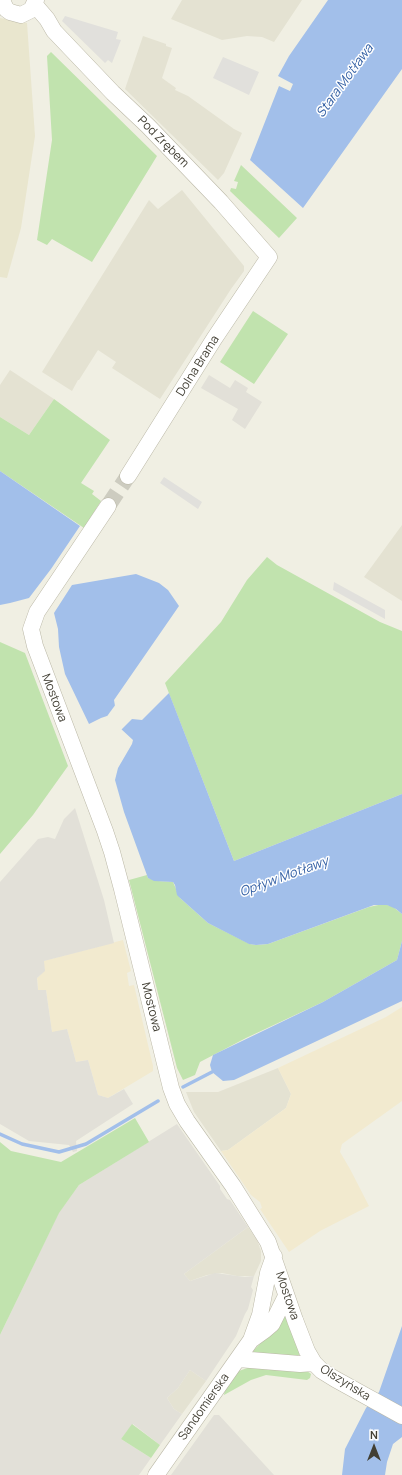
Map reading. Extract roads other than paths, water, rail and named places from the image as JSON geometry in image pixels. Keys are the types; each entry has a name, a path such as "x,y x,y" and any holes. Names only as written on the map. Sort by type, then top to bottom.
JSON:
{"street":[{"path":"2,0 6,9 10,12 21,15 33,6"},
{"name":"Pod Zrębem","path":"33,6 43,27 54,30 113,93 148,126 221,202 269,257"},
{"name":"Dolna Brama","path":"128,476 214,339 269,257"},
{"name":"Mostowa","path":"108,506 37,612 31,630 35,646 112,852 170,1088 187,1121 233,1186 260,1229 274,1256 286,1296 307,1351 314,1363"},
{"name":"Sandomierska","path":"156,1475 251,1340 260,1315 268,1273 274,1256"},
{"name":"Sandomierska","path":"251,1340 272,1324 286,1296"},
{"name":"Olszyńska","path":"238,1359 300,1364 314,1363 322,1371 402,1416"}],"water":[{"name":"Stara Motława","path":"328,0 402,0 402,69 303,208 250,160 279,86 290,91 293,84 278,76 289,56"},
{"path":"0,471 80,526 29,598 0,605"},
{"name":"Opływ Motławy","path":"136,574 159,583 168,590 179,606 114,700 115,706 132,719 142,720 169,693 234,861 402,794 402,914 396,909 387,905 374,905 268,944 256,945 249,944 208,923 177,895 173,882 154,881 148,878 124,812 115,780 118,768 133,740 107,716 89,724 65,674 54,613 72,585"},
{"path":"402,941 402,1001 234,1080 223,1081 212,1072 210,1065 213,1055 323,1002 397,960"},
{"path":"402,1326 402,1437 393,1444 387,1462 385,1475 342,1475 345,1449 366,1408 379,1392"}],"waterway":[{"path":"183,1087 212,1072"},
{"path":"0,1134 22,1144 59,1152 86,1144 158,1101"}],"tunnel":[{"path":"108,506 128,476"}]}
